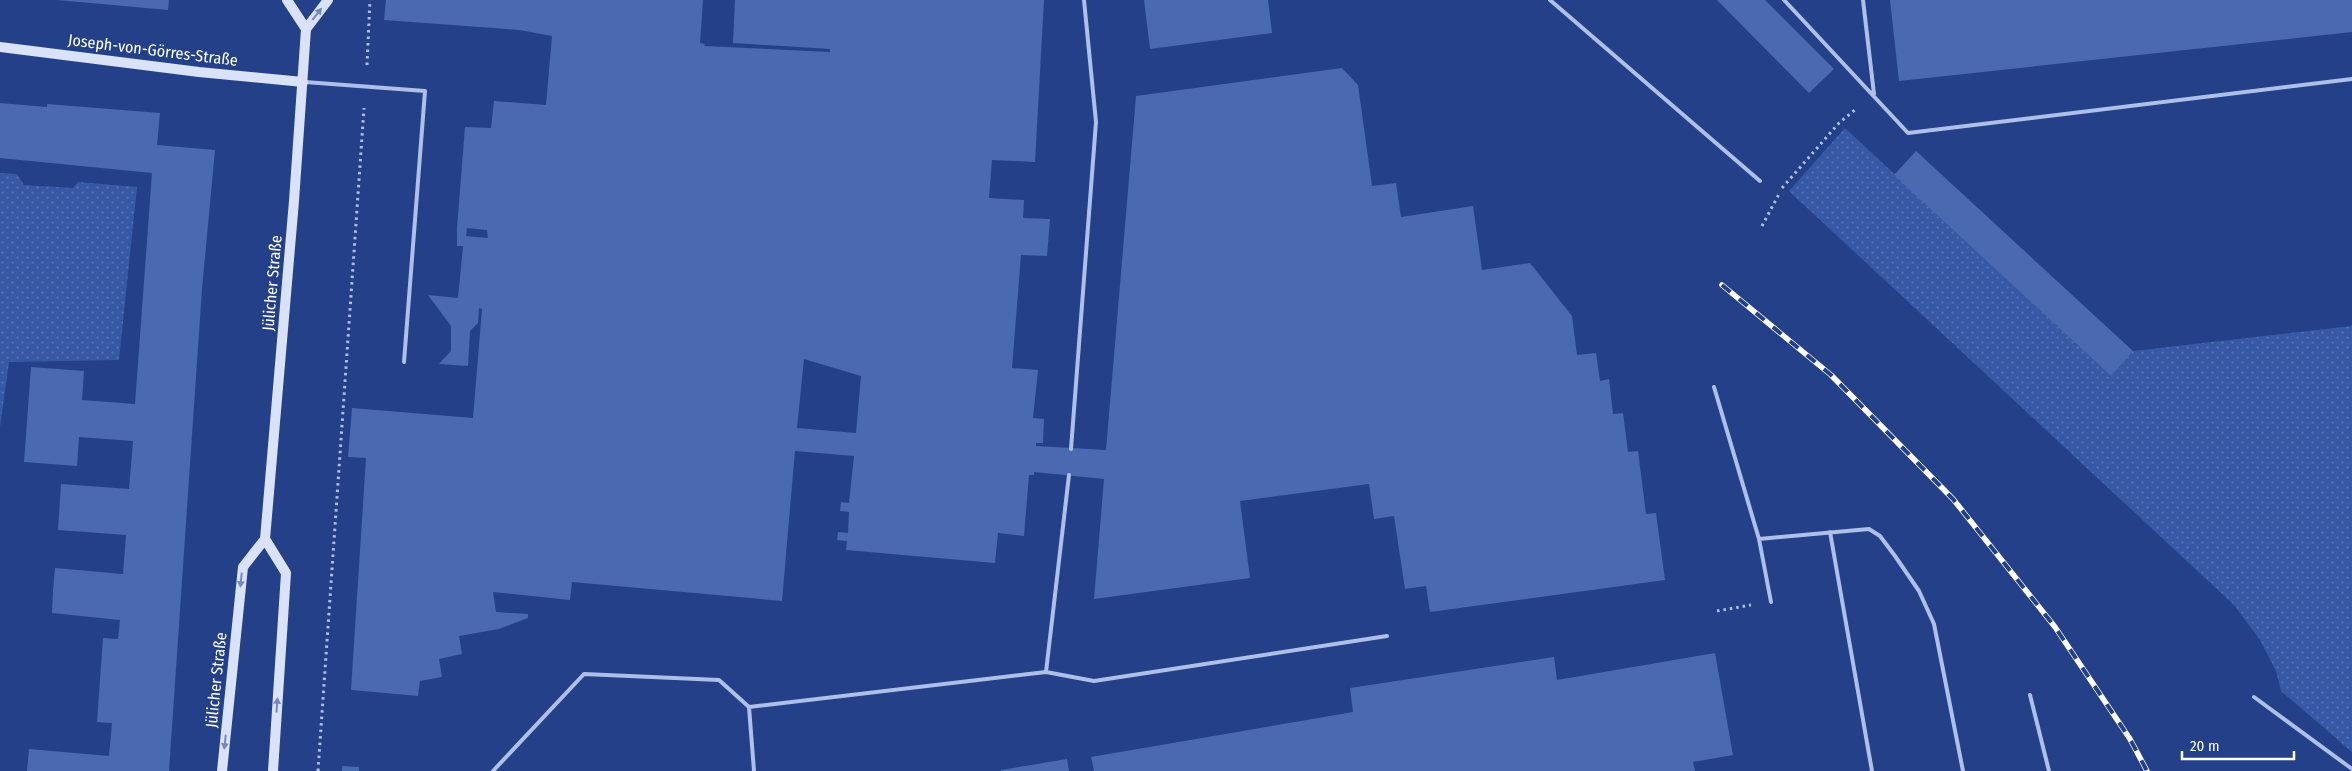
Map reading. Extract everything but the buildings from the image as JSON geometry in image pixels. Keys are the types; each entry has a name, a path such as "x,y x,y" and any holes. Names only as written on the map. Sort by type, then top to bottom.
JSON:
{"main road":[{"path":"287,0 306,29 328,0"},
{"name":"Jülicher Straße","path":"222,771 242,567 265,539 306,29"},
{"name":"Joseph-von-Görres-Straße","path":"0,48 199,72 303,82"},
{"path":"265,539 286,573 273,771"}],"lane":[{"path":"1071,448 1096,122 1084,0"},
{"path":"1550,0 1760,181"},
{"path":"1784,0 1874,94 1908,133 2352,79"},
{"path":"1863,0 1874,94"},
{"path":"303,82 425,90 404,362"},
{"path":"1714,387 1759,539 1771,602"},
{"path":"1046,672 1068,475"},
{"path":"1759,539 1864,528 1874,531 1885,542 1919,591 1934,624 1963,771"},
{"path":"1830,532 1872,771"},
{"path":"748,707 1046,672 1094,681 1387,636"},
{"path":"493,771 584,674 718,680 748,707 754,771"},
{"path":"2030,695 2049,771"},
{"path":"2254,697 2352,769"}],"path":[{"path":"318,771 370,0"},
{"path":"1762,226 1783,185 1840,123"},
{"path":"1717,611 1771,602"}],"shaded area":[{"path":"1845,128 2110,375 2133,351 2352,326 2352,752 2281,691 2276,671 2260,640 2234,605 1789,191"},
{"path":"0,173 17,174 24,185 73,188 78,182 137,187 119,360 9,362 0,427"}],"railway":[{"path":"1722,285 1831,375 1953,499 2055,627 2130,739 2147,771"}]}
